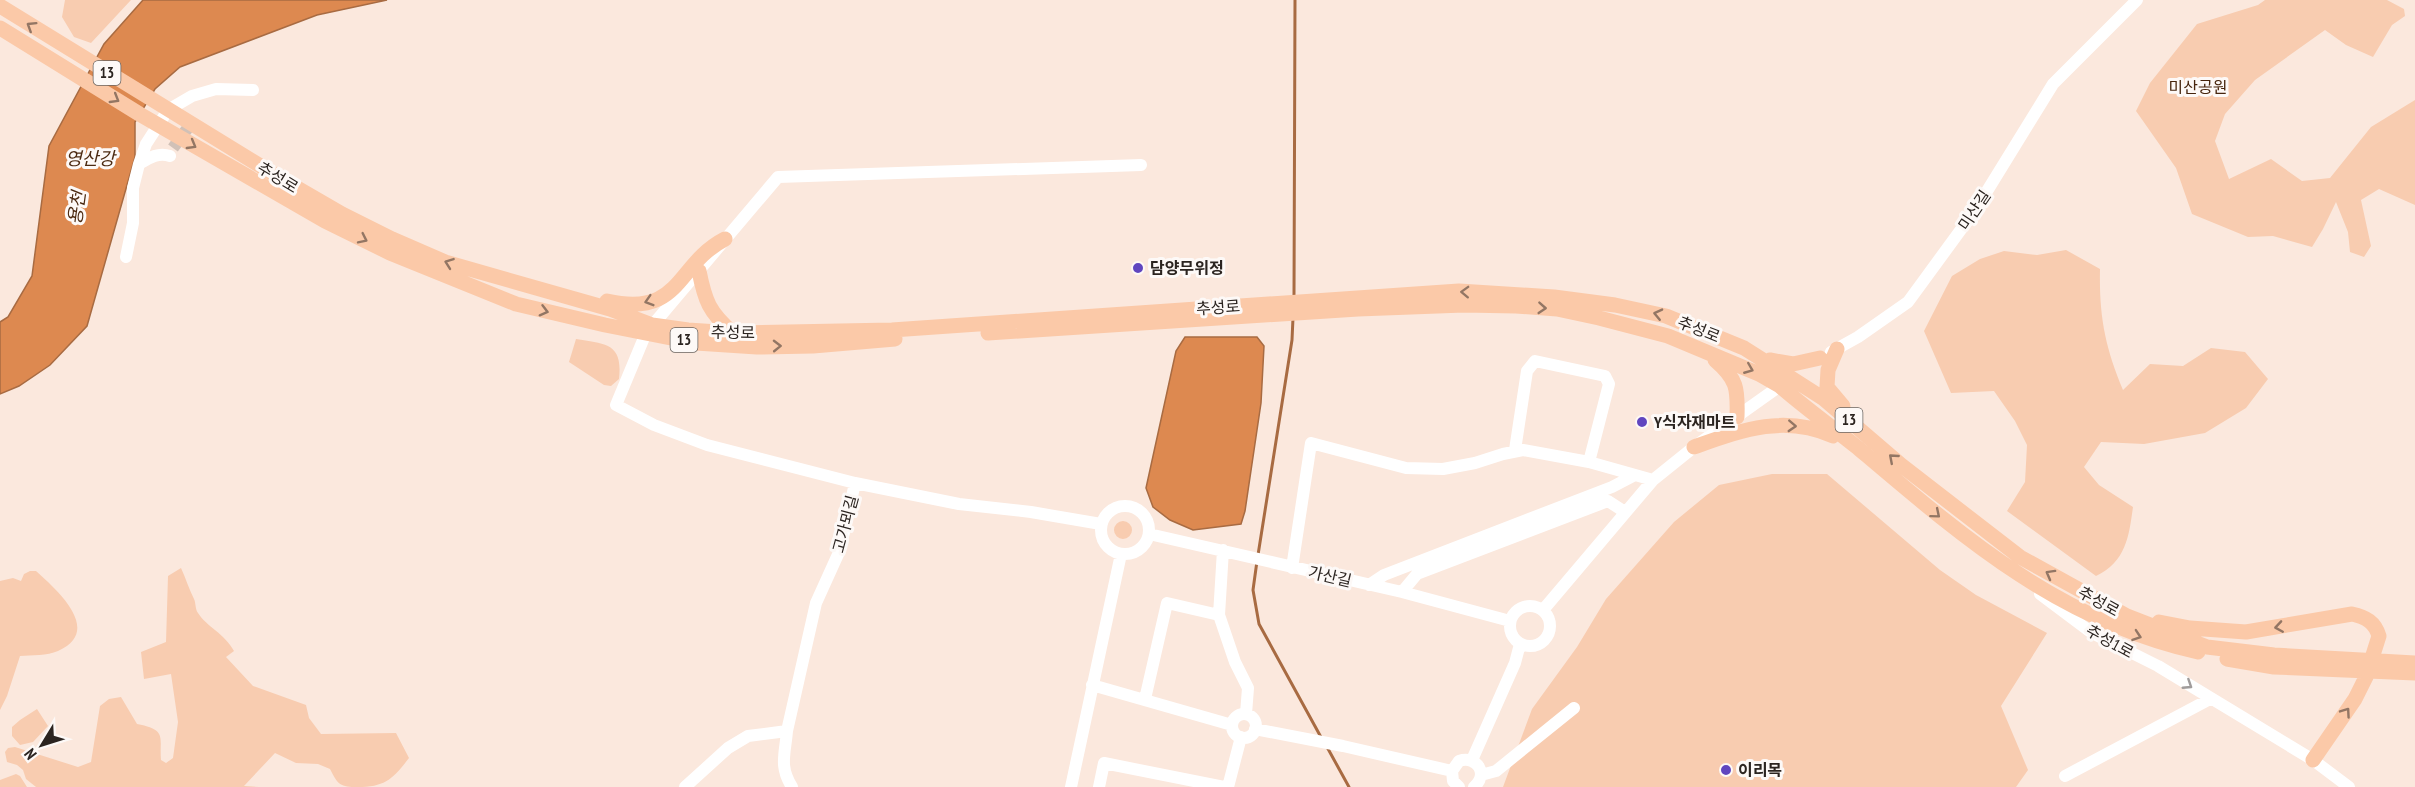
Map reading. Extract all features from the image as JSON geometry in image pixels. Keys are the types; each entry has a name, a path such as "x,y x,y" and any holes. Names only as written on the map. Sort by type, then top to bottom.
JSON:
{"main road":[{"name":"추성로","path":"0,6 151,100 342,214 445,262 479,274 610,309 649,329 733,333 892,330 1317,306 1464,304 1557,309 1668,336 1824,399 1952,506 2020,557 2127,616 2207,647 2341,664"},
{"name":"추성로","path":"0,28 141,116 325,221 390,253 516,304 649,329 706,343 757,347 813,346 1274,308"},
{"path":"479,274 513,277 583,296 635,306 670,294 711,246 725,239"},
{"path":"699,271 706,303 713,314 733,333"},
{"name":"추성로","path":"1317,306 1459,291 1554,297 1615,305 1666,316 1744,348 1761,358 1855,446 1964,537 2016,574 2072,606 2128,633 2163,645 2229,660 2274,667 2341,664 2404,666 2415,673"},
{"path":"1837,349 1828,370 1827,387 1836,395 1858,428"},
{"path":"1706,352 1729,372 1737,386 1737,417"},
{"path":"1761,358 1793,364 1820,358"},
{"path":"1694,447 1746,428 1774,425 1817,429 1855,446"},
{"path":"2127,616 2190,628 2246,632 2283,627 2340,614 2364,617 2374,625 2379,636 2366,677 2355,699 2313,760"}],"street":[{"name":"미산길","path":"1784,381 1802,365 1858,338 1908,302 1976,208 2052,84 2137,0"},
{"path":"126,257 133,223 133,188 139,164 146,144 168,110 192,96 216,89 253,90"},
{"path":"139,164 155,156 164,154 170,156"},
{"path":"649,329 778,177 1141,165"},
{"name":"고가뫼길","path":"649,329 616,405 654,425 707,445 855,483 840,550 816,603 787,731 783,762 784,773 792,787"},
{"path":"1515,450 1527,371 1535,361 1605,376 1609,384 1589,462"},
{"path":"1543,610 1653,480 1784,381"},
{"path":"1292,568 1311,443 1406,468 1434,469 1475,464 1515,450 1589,462 1653,480"},
{"path":"1369,585 1384,575 1612,487 1635,475"},
{"path":"855,483 958,504 1031,512 1101,524"},
{"path":"1402,592 1417,574 1608,501 1625,513"},
{"path":"1129,506 1142,513 1149,526 1149,534 1142,547 1136,552 1121,554 1113,552 1102,540 1101,524 1108,512 1115,507 1129,506"},
{"name":"가산길","path":"1149,534 1402,592 1510,621"},
{"path":"1223,550 1219,615 1235,662 1248,688 1246,714"},
{"path":"1071,787 1121,554"},
{"name":"추성1로","path":"2016,574 2092,633 2158,666 2313,760 2349,787"},
{"path":"1145,699 1167,603 1219,615"},
{"path":"1530,605 1543,610 1550,621 1549,634 1545,640 1533,646 1520,644 1511,634 1510,621 1518,609 1530,605"},
{"path":"1472,760 1515,663 1520,644"},
{"path":"1092,685 1232,725"},
{"path":"2065,776 2210,699"},
{"path":"1474,787 1482,775 1496,771 1574,708"},
{"path":"1246,714 1253,718 1255,729 1251,736 1241,737 1234,732 1232,725 1235,718 1246,714"},
{"path":"1255,729 1452,771"},
{"path":"685,787 728,748 748,736 787,731"},
{"path":"1099,787 1104,763 1226,787 1241,737"},
{"path":"1459,787 1453,781 1452,771 1459,761 1472,760 1479,766 1482,775"}],"green space":[{"path":"65,0 131,0 91,43 74,37 62,17"},
{"name":"미산공원","path":"2265,0 2387,0 2404,9 2405,16 2392,25 2373,57 2346,45 2325,30 2255,80 2225,114 2215,141 2229,179 2271,159 2302,181 2330,178 2371,127 2415,100 2415,205 2379,189 2361,200 2371,246 2364,257 2350,252 2348,232 2336,202 2312,247 2273,236 2248,237 2192,214 2176,168 2136,111 2150,83 2197,24 2258,5"},
{"path":"2066,250 2100,269 2104,331 2123,390 2150,364 2183,366 2211,348 2245,352 2268,379 2246,408 2205,433 2144,444 2101,442 2084,467 2099,485 2133,507 2130,528 2120,556 2096,576 2007,511 2025,482 2027,445 2015,421 1994,391 1951,393 1924,331 1952,276 1980,259 2004,251 2037,255"},
{"path":"576,339 610,347 618,358 619,379 611,386 604,385 569,362"},
{"path":"1772,474 1827,474 1940,570 1976,595 2047,633 2001,706 2028,770 2016,787 1503,787 1532,709 1577,647 1606,599 1674,522 1719,485"},
{"path":"1119,521 1127,521 1132,526 1130,537 1119,539 1114,534 1114,526"},
{"path":"181,568 195,601 196,610 230,645 234,651 226,657 253,686 306,705 309,718 321,734 396,733 409,758 398,771 382,783 367,787 347,786 338,782 330,769 318,764 296,763 275,753 244,786 259,787 36,787 26,779 23,770 7,762 5,752 8,748 15,747 78,767 91,762 100,706 109,699 121,697 137,724 158,732 161,740 161,760 166,763 173,758 178,722 171,674 144,679 141,652 166,642 168,576"},
{"path":"36,571 64,599 77,622 77,633 71,643 54,653 20,656 0,710 0,581 13,578 21,581 24,574"},
{"path":"37,709 48,726 33,742 20,745 12,736 12,727"},
{"path":"16,774 27,787 0,787 0,780"}],"water":[{"name":"영산강","path":"143,0 387,0 317,15 180,67 155,89 135,122 135,157 87,326 50,365 19,386 0,394 0,322 8,317 32,276 49,146 104,44"},
{"path":"1185,337 1257,337 1264,346 1261,403 1245,511 1241,524 1193,530 1170,520 1153,507 1146,488 1176,351"}],"waterway":[{"path":"1294,297 1295,0"},
{"path":"1258,555 1292,340 1293,318"},
{"path":"1257,561 1253,590 1259,624 1322,739"},
{"path":"1327,747 1349,787"}],"tunnel":[{"path":"173,148 193,121"}],"place":[{"name":"담양무위정","path":"1138,268"},
{"name":"Y식자재마트","path":"1642,422"},
{"name":"이리목","path":"1726,770"}],"water label":[{"name":"용천","path":"77,208"}]}
